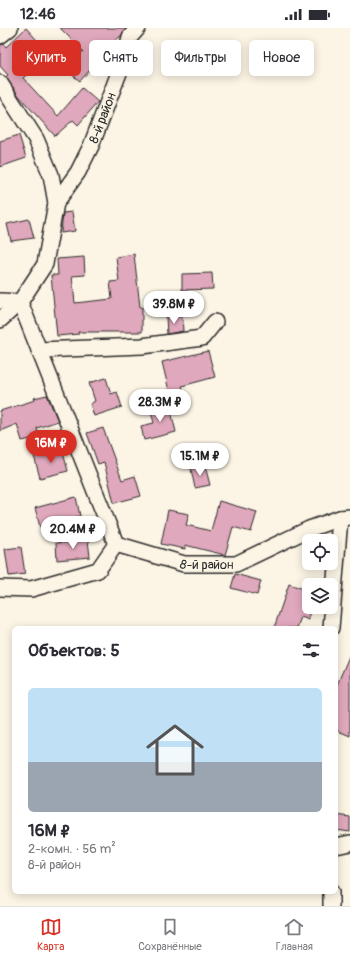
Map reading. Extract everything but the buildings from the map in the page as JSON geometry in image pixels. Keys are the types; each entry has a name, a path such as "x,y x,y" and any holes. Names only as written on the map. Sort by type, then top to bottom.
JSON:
{"street":[{"path":"0,36 10,28"},
{"name":"8-й район","path":"56,203 78,172 91,146 125,57 130,38 138,28"},
{"name":"8-й район","path":"0,83 36,139 51,175 56,203 45,264 20,302 0,320"},
{"path":"0,300 20,302 116,544 98,570 32,589 0,588"},
{"path":"39,350 142,346 202,338 215,322"},
{"path":"331,626 345,517"},
{"name":"8-й район","path":"116,544 184,564 236,564 310,529 345,517"},
{"path":"338,846 350,843"},
{"path":"331,894 331,906"}]}
